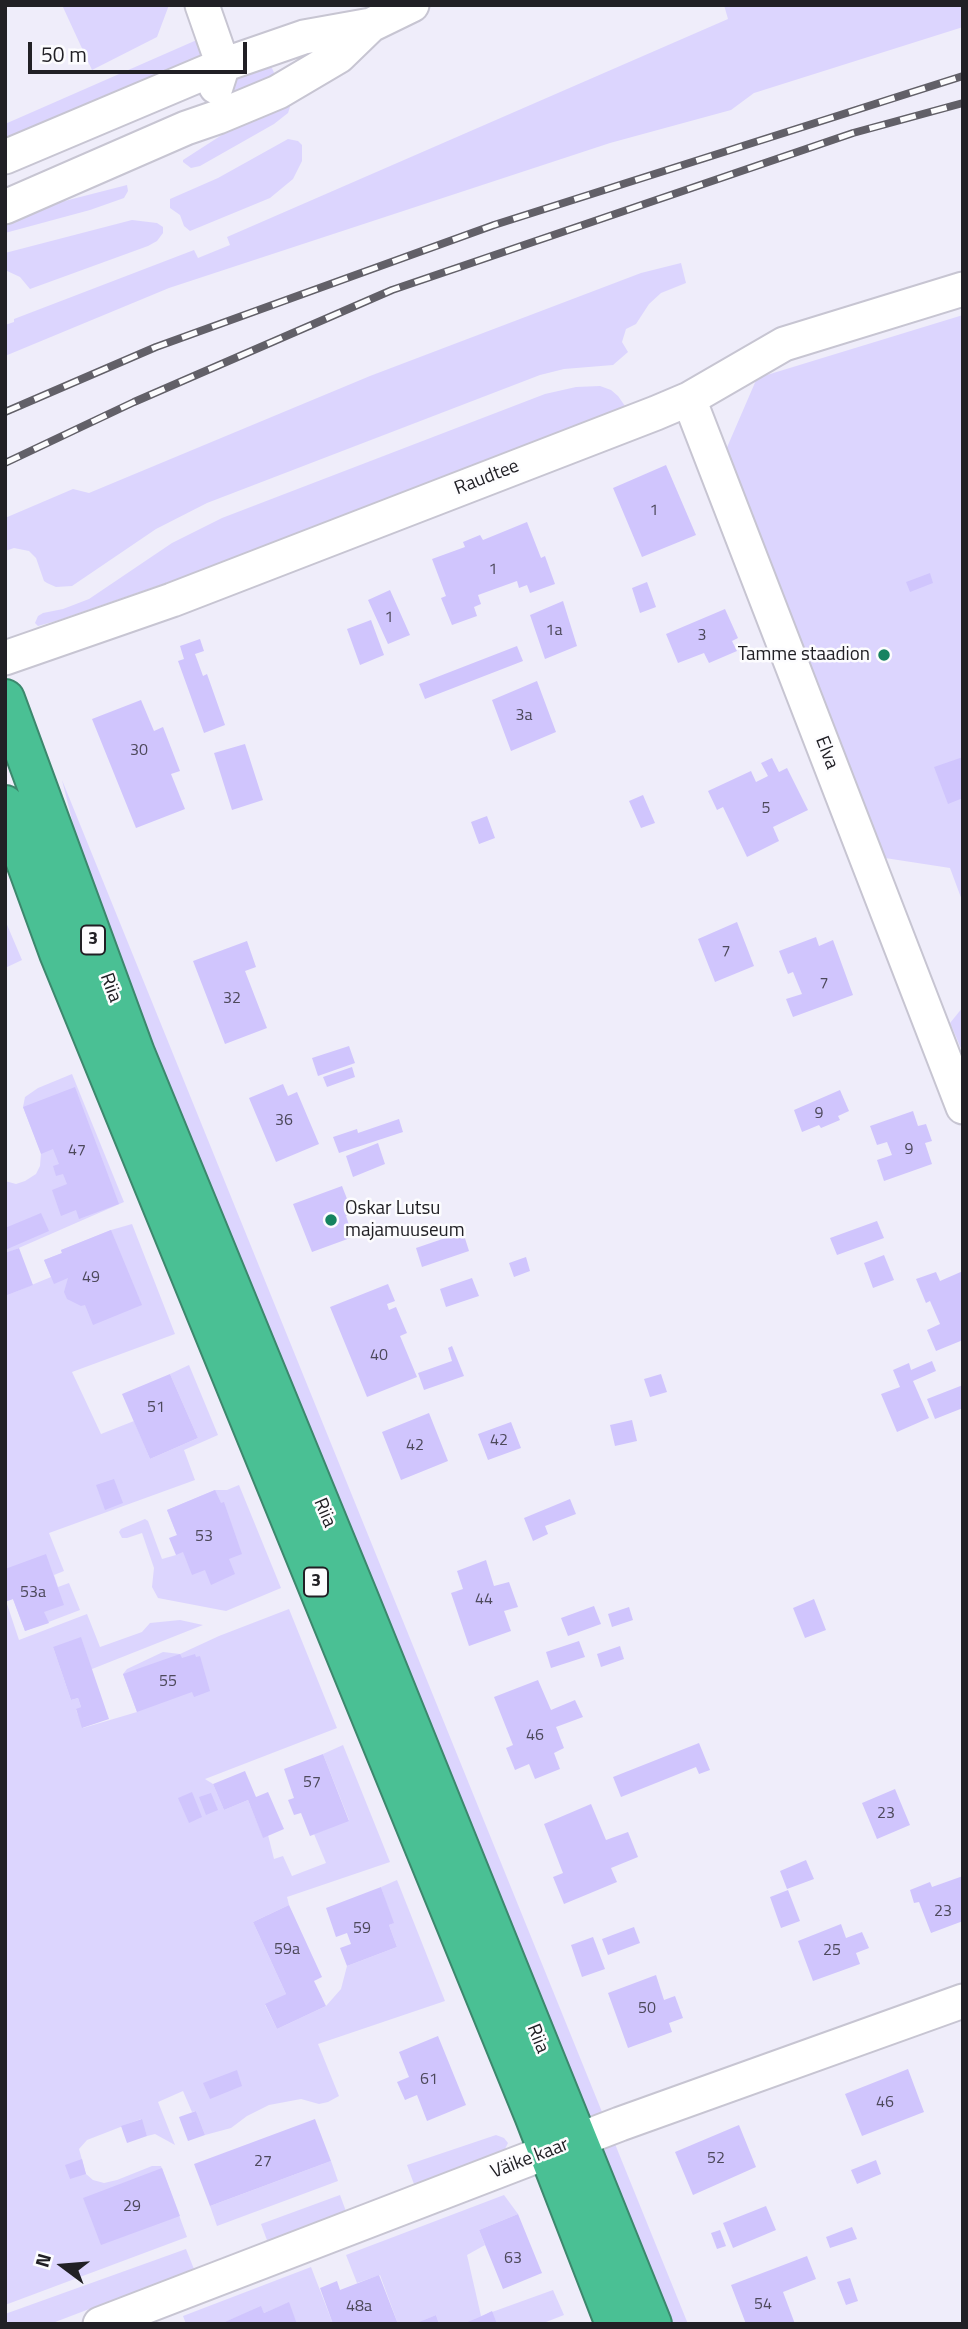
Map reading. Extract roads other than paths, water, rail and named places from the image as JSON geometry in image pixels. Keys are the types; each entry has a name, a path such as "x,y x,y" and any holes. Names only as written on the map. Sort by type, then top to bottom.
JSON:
{"highway":[{"name":"Riia","path":"5,699 25,837 68,977 376,1728 562,2146 652,2324"},
{"name":"Riia","path":"5,804 25,837"},
{"name":"Riia","path":"562,2146 615,2324"}],"street":[{"path":"186,128 211,101 223,65 202,5"},
{"path":"5,207 186,128 278,92 339,56 371,26 412,5"},
{"path":"5,157 223,65 304,37 371,26"},
{"name":"Raudtee","path":"5,658 185,595 656,414 689,399 785,344 963,289"},
{"name":"Elva","path":"689,399 963,1107"},
{"name":"Väike kaar","path":"112,2322 562,2146 963,2001"}],"railway":[{"path":"5,412 156,347 494,225 963,76"},
{"path":"5,463 134,402 392,290 853,133 963,103"}],"place":[{"name":"Tamme staadion","path":"884,655"},
{"name":"Oskar Lutsu majamuuseum","path":"331,1220"}]}
